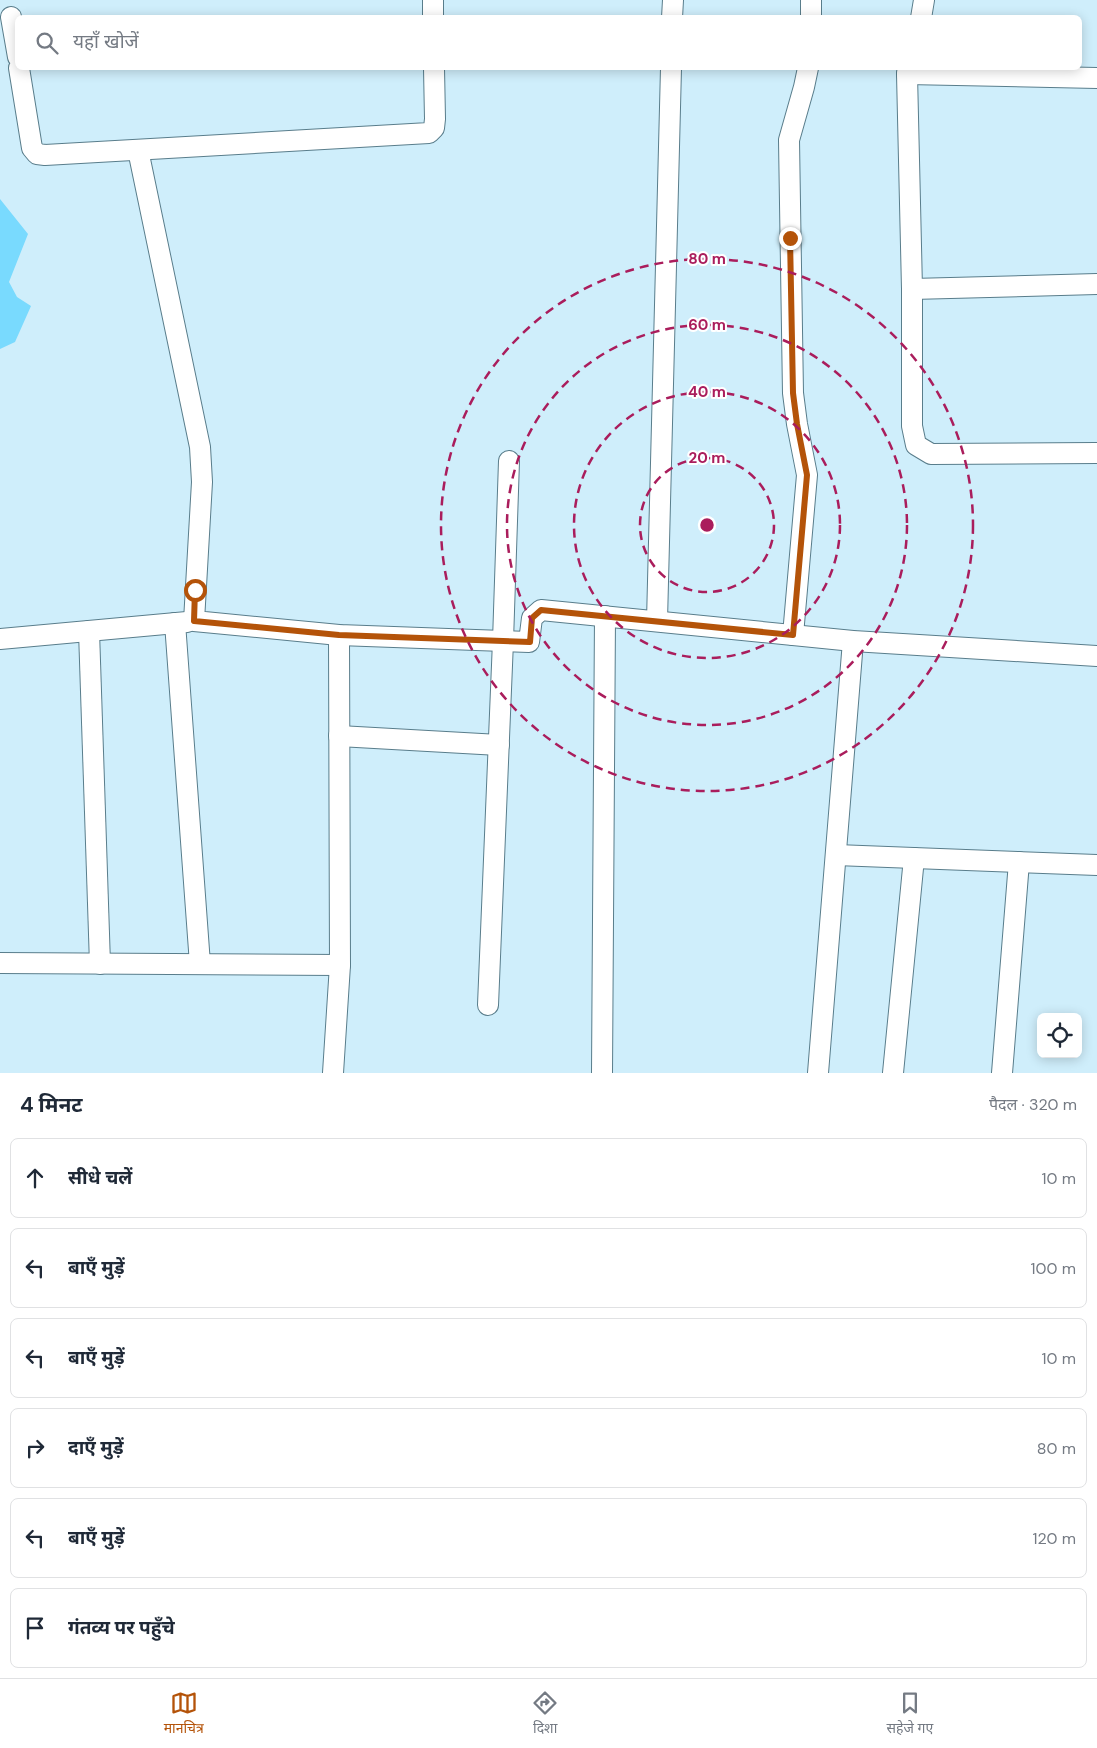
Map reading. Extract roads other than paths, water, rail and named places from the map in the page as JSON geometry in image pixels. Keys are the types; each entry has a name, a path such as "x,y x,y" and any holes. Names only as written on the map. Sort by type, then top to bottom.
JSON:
{"street":[{"path":"433,0 433,15"},
{"path":"672,15 673,0"},
{"path":"811,0 811,15"},
{"path":"922,15 924,0"},
{"path":"11,17 15,40"},
{"path":"19,70 32,148 37,154 46,155 429,133 434,128 434,70"},
{"path":"657,621 671,70"},
{"path":"793,635 807,475 793,393 789,140 808,70"},
{"path":"1097,78 907,71 912,289 912,426 916,445 931,454 1097,453"},
{"path":"138,150 200,447 202,482 185,622 200,964"},
{"path":"912,289 1097,284"},
{"path":"488,1005 509,462"},
{"path":"0,639 185,622 339,635 530,642 532,618 541,610 854,641 1097,656"},
{"path":"602,1073 605,616"},
{"path":"89,631 100,964"},
{"path":"333,1073 340,965 339,635"},
{"path":"818,1073 854,641"},
{"path":"339,736 499,745"},
{"path":"836,855 1097,865"},
{"path":"894,1073 914,858"},
{"path":"1002,1073 1019,862"},
{"path":"0,963 340,965"}],"water":[{"path":"0,199 28,234 9,282 17,297 31,306 15,342 0,349"}]}
